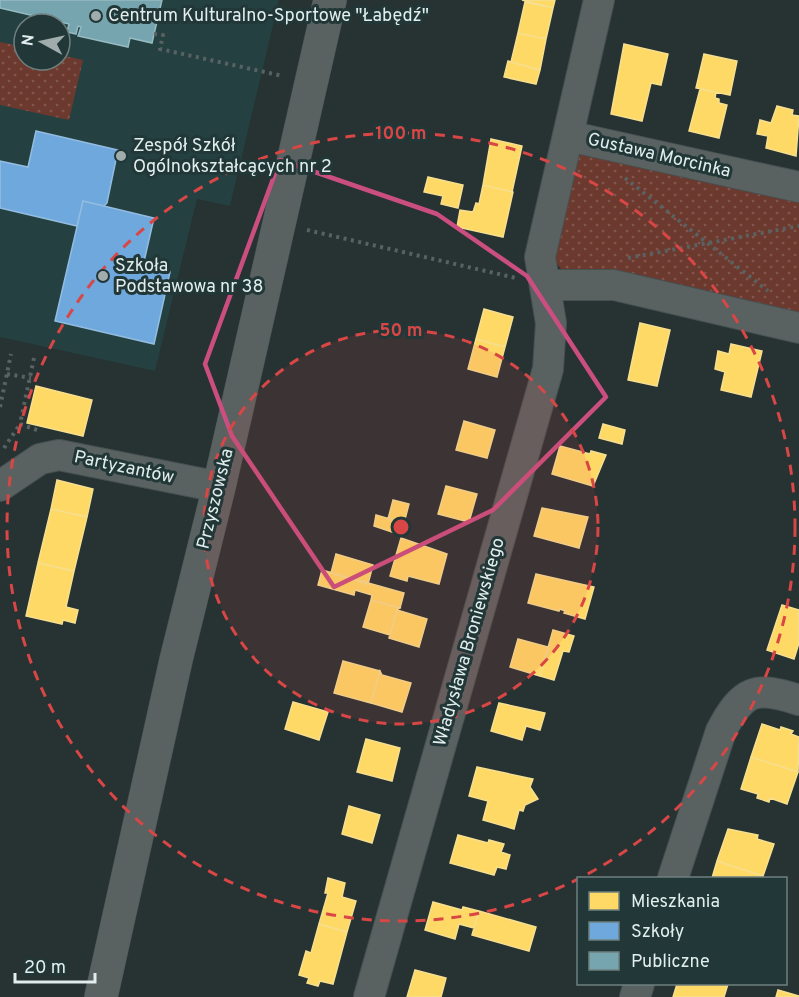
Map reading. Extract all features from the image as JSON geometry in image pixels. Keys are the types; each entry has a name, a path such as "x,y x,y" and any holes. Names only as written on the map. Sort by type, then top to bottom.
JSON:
{"street":[{"name":"Przyszowska","path":"101,997 176,660 219,488 330,0"},
{"path":"568,136 599,0"},
{"name":"Gustawa Morcinka","path":"545,285 540,257 568,136 799,187"},
{"path":"545,285 614,285 799,327"},
{"name":"Władysława Broniewskiego","path":"369,997 548,369 551,323 545,285"},
{"name":"Partyzantów","path":"0,486 40,459 59,455 219,488"},
{"path":"674,877 721,730 733,709 745,696 758,691 772,691 799,700"}],"path":[{"path":"154,34 163,35 160,49 287,77"},
{"path":"621,176 710,243 772,294"},
{"path":"619,260 799,226"},
{"path":"306,230 545,285"},
{"path":"0,407 11,354"},
{"path":"0,455 20,424 34,357"},
{"path":"7,374 31,378"},
{"path":"20,424 43,432"}],"highlighted area":[{"path":"280,160 437,214 527,276 606,397 493,510 334,587 232,436 205,364"}],"shaded area":[{"name":"Zespół Szkół Ogólnokształcących nr 2","path":"0,0 279,0 230,206 197,199 155,371 0,337"},
{"path":"0,42 12,44 12,72 72,72 72,58 83,60 69,120 0,105"},
{"path":"581,153 799,199 799,315 568,278 551,256 575,156"}],"building: Mieszkania":[{"path":"522,0 555,0 553,8"},
{"path":"525,2 553,8 546,39 518,33"},
{"path":"518,33 546,39 540,70 511,62"},
{"path":"624,44 668,54 661,85 651,83 642,121 611,114"},
{"path":"704,54 737,61 730,95 696,88"},
{"path":"508,61 540,70 536,84 504,77"},
{"path":"700,89 716,92 715,98 719,99 719,103 727,105 719,138 689,131"},
{"path":"777,106 793,110 792,115 799,116 796,156 766,148 768,136 757,134 760,120 771,123"},
{"path":"491,139 522,146 512,192 483,185"},
{"path":"428,177 463,185 458,208 441,204 443,196 424,192"},
{"path":"483,185 513,192 503,237 457,227 460,210 473,212 476,203 479,204"},
{"path":"484,309 513,317 505,347 476,339"},
{"path":"640,323 670,330 657,386 628,380"},
{"path":"476,339 505,347 497,377 468,369"},
{"path":"731,344 762,351 751,397 721,390 725,372 715,369 718,351 729,354"},
{"path":"36,386 92,400 83,436 27,423"},
{"path":"464,421 495,430 487,458 456,450"},
{"path":"603,424 625,430 622,444 599,438"},
{"path":"560,446 590,454 591,451 606,455 593,486 552,474"},
{"path":"57,480 93,489 87,517 51,509"},
{"path":"446,486 477,494 469,522 438,514"},
{"path":"393,500 409,504 404,523 388,519"},
{"path":"542,508 588,517 579,548 534,536"},
{"path":"51,509 87,517 74,571 38,563"},
{"path":"376,515 404,523 401,535 374,526"},
{"path":"401,538 447,554 439,584 408,576 407,581 390,576"},
{"path":"336,554 373,565 368,584 331,573"},
{"path":"38,563 74,571 66,607 78,610 75,623 63,620 62,624 26,616"},
{"path":"322,570 404,593 400,608 371,600 372,595 355,590 354,595 318,585"},
{"path":"536,574 594,587 585,619 564,613 565,611 560,609 559,611 528,603"},
{"path":"371,600 400,608 397,610 390,635 363,627"},
{"path":"782,605 799,610 799,643 794,659 767,650"},
{"path":"397,610 427,619 419,647 389,638"},
{"path":"553,630 574,636 569,652 563,651 554,680 540,676"},
{"path":"518,639 548,647 540,676 510,667"},
{"path":"343,661 380,671 371,703 334,693"},
{"path":"380,671 382,675 411,683 402,712 371,703"},
{"path":"293,702 328,712 319,740 285,729"},
{"path":"499,703 545,713 540,730 526,726 522,740 491,731"},
{"path":"762,724 780,730 781,727 793,731 791,734 799,737 798,772 751,757"},
{"path":"366,739 400,748 392,781 357,772"},
{"path":"751,757 798,772 787,804 770,798 769,802 757,798 758,794 741,789"},
{"path":"477,767 533,779 530,787 538,799 525,805 523,811 519,810 514,829 483,820 488,801 469,796"},
{"path":"349,806 380,815 372,843 342,834"},
{"path":"728,829 758,835 757,839 774,844 763,876 717,861"},
{"path":"458,835 488,843 489,840 504,844 501,852 510,855 506,869 497,867 494,875 450,863"},
{"path":"717,861 763,876 763,877 712,877"},
{"path":"328,878 345,883 342,897 356,901 347,932 319,924 328,893 325,893"},
{"path":"433,902 462,910 463,907 479,911 474,928 459,924 455,939 425,930"},
{"path":"479,911 536,927 529,951 472,935"},
{"path":"319,924 347,932 333,984 320,981 318,986 307,983 309,978 299,975 306,951 311,953"},
{"path":"415,970 446,978 441,997 407,997"},
{"path":"677,985 728,985 724,997 673,997"},
{"path":"778,990 799,996 799,997 776,997"}],"building: Szkoły":[{"path":"36,131 118,150 107,203 104,206 83,201 77,226 0,208 0,161 28,167"},
{"path":"83,201 154,218 143,266 170,272 154,344 55,321"}],"building: Publiczne":[{"name":"Centrum Kulturalno-Sportowe \"Łabędź\"","path":"0,0 162,0 152,43 130,38 128,47 78,36 81,27 78,26 76,34 72,33 72,12 17,12 0,8"}],"place":[{"name":"Centrum Kulturalno-Sportowe \"Łabędź\"","path":"96,16"},
{"name":"Zespół Szkół Ogólnokształcących nr 2","path":"121,156"},
{"name":"Szkoła Podstawowa nr 38","path":"103,276"}]}
